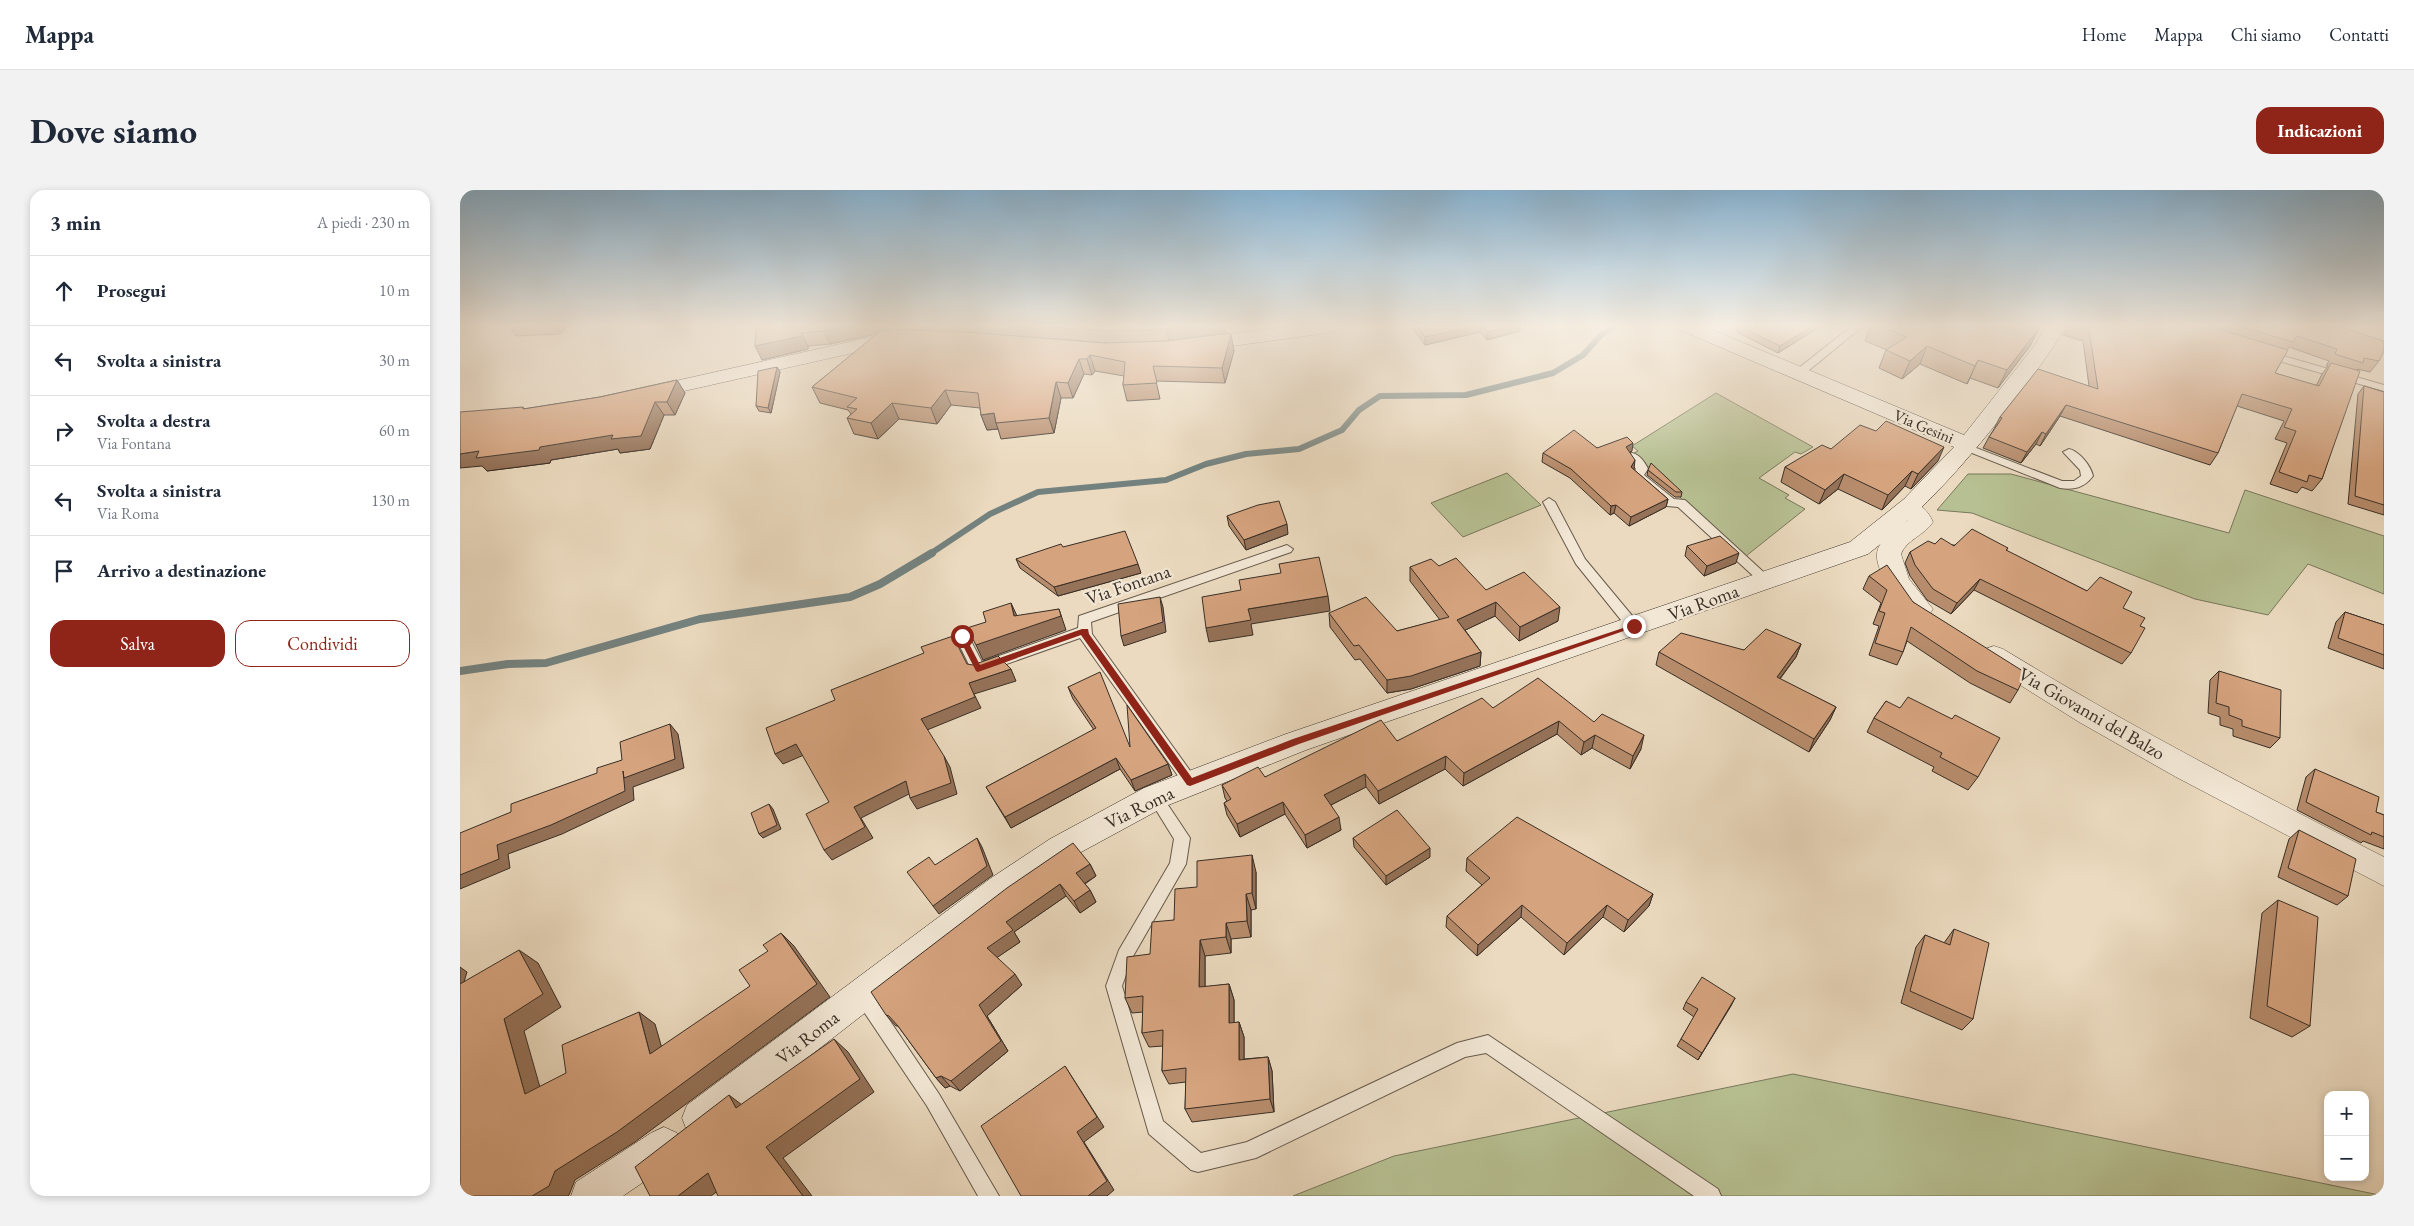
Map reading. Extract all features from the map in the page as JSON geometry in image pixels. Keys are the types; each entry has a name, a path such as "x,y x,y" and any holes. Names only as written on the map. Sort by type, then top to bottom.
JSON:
{"street":[{"path":"628,398 739,373"},
{"name":"Via Gesini","path":"1799,373 1967,446"},
{"name":"Via Roma","path":"590,1196 649,1157 1009,883 1061,848 1156,797 1190,782 1296,742 1859,548 1908,508 1948,470 2024,373"},
{"path":"1908,508 1919,517 1921,522 1890,549 1888,558 1904,594 1917,607 1942,622"},
{"name":"Via Giovanni del Balzo","path":"1974,643 2050,691 2231,793 2384,872"}],"lane":[{"path":"2332,373 2384,388"},
{"path":"1967,446 2060,484 2076,486 2084,482 2087,476 2086,469 2069,452"},
{"path":"1632,456 1642,466 1637,475 1670,503 1681,503 1765,580"},
{"path":"1549,502 1580,561 1634,626"},
{"name":"Via Fontana","path":"1190,782 1085,635 1084,619 1287,549"},
{"path":"962,636 978,669 1085,631"},
{"path":"1156,797 1182,838 1178,864 1125,955 1114,986 1156,1127 1198,1163 1249,1151 1463,1049 1488,1044 1711,1196"},
{"path":"862,994 932,1100 989,1196"}],"green space":[{"path":"1716,393 1813,447 1801,454 1795,452 1759,478 1789,495 1785,498 1805,509 1746,556 1737,552 1634,453 1638,451 1632,446"},
{"path":"1507,473 1541,505 1463,537 1431,503"},
{"path":"1968,474 2011,474 2229,533 2245,490 2384,536 2384,594 2308,564 2268,615 2195,599 1972,513 1937,510"},
{"path":"1793,1074 2384,1196 1293,1196 1394,1156"}],"building":[{"path":"758,373 776,373 768,408 756,406"},
{"path":"829,373 1073,373 1068,383 1056,382 1049,418 996,423 994,413 981,415 978,393 945,390 931,408 892,403 871,423 847,418 857,409 847,407 857,398 812,387"},
{"path":"1124,373 1155,373 1157,383 1123,385"},
{"path":"2035,373 2050,373 2098,389 2096,373 2275,373 2319,386 2326,373 2359,373 2322,479 2309,475 2307,482 2279,472 2296,431 2284,427 2292,409 2242,394 2218,453 2066,405 2046,434 2042,432 2027,452 1989,437 2002,418 2000,417"},
{"path":"677,380 667,402 655,402 641,436 611,439 613,435 540,447 539,450 476,458 479,451 460,454 460,412 523,407 523,409 600,397"},
{"path":"2364,386 2384,392 2384,505 2355,496"},
{"path":"1886,421 1944,447 1918,474 1912,471 1888,495 1844,474 1825,490 1785,467 1822,445 1831,449 1860,425 1876,431"},
{"path":"1574,430 1597,448 1627,437 1633,443 1626,447 1635,460 1631,467 1668,499 1631,517 1616,505 1611,506 1571,469 1543,453"},
{"path":"1651,463 1682,492 1676,492 1648,470"},
{"path":"1279,501 1287,524 1244,540 1227,516 1258,505"},
{"path":"1972,529 2008,548 2006,550 2087,591 2100,577 2132,592 2123,608 2145,618 2140,626 2145,628 2131,653 1980,579 1957,603 1933,589 1915,565 1910,552 1928,541 1935,544 1941,538 1954,546"},
{"path":"1125,531 1138,564 1054,587 1016,559 1061,544 1063,547"},
{"path":"1720,536 1739,553 1707,566 1687,546"},
{"path":"1319,557 1328,596 1248,609 1251,620 1206,628 1202,597 1241,590 1239,580 1281,573 1279,564"},
{"path":"1456,558 1486,590 1524,572 1560,607 1520,627 1496,602 1457,620 1481,652 1411,676 1387,680 1359,645 1354,646 1329,613 1366,597 1397,631 1449,617 1410,567 1431,559 1439,566"},
{"path":"1887,565 1913,602 2026,673 2018,690 1977,671 1911,627 1903,652 1875,643 1885,613 1879,611 1887,590 1869,576"},
{"path":"1160,597 1163,622 1121,636 1118,604"},
{"path":"1011,603 1014,616 1059,609 1061,616 976,645 967,628 986,622 983,612"},
{"path":"2345,612 2384,625 2384,655 2338,638"},
{"path":"1766,629 1801,644 1777,677 1836,707 1814,739 1659,652 1681,633 1744,650"},
{"path":"953,636 967,664 973,665 998,656 1011,669 969,683 975,697 921,719 944,756 951,783 910,798 906,781 854,807 865,827 824,850 806,814 829,802 796,744 775,754 766,728 835,700 831,690 924,653 921,647"},
{"path":"2219,671 2281,690 2280,738 2242,726 2242,720 2229,715 2229,707 2216,703"},
{"path":"1100,672 1130,747 1127,705 1168,764 1131,780 1116,758 1005,817 986,787 1096,728 1068,687"},
{"path":"1538,678 1594,722 1602,714 1644,735 1633,756 1595,735 1584,742 1559,721 1464,773 1446,756 1378,791 1365,774 1324,795 1339,817 1305,835 1283,802 1237,824 1224,803 1231,799 1222,785 1258,767 1265,777 1381,720 1397,741 1482,698 1493,708"},
{"path":"1908,697 1952,719 1955,715 2000,738 1978,777 1940,757 1942,753 1874,718 1886,701 1900,708"},
{"path":"670,724 675,759 624,778 623,771 625,791 551,825 497,845 499,859 460,875 460,833 511,812 511,804 597,773 597,768 622,760 620,742"},
{"path":"2315,769 2379,797 2376,812 2384,815 2384,837 2372,832 2371,835 2306,802"},
{"path":"769,804 777,825 759,834 751,813"},
{"path":"1397,810 1430,848 1386,876 1353,838"},
{"path":"1517,817 1653,894 1628,920 1607,905 1567,943 1522,905 1478,945 1447,916 1490,878 1467,858"},
{"path":"2299,830 2356,859 2348,896 2288,868"},
{"path":"977,838 987,866 933,906 907,872 929,857 935,865"},
{"path":"1073,843 1090,864 1076,873 1090,890 1074,901 1060,884 1006,922 1013,930 987,948 1015,974 979,1005 1001,1041 951,1081 941,1076 936,1078 898,1026 886,1015 871,992 1007,888"},
{"path":"1252,855 1252,893 1246,894 1247,921 1226,923 1226,937 1200,940 1199,987 1229,984 1229,1023 1239,1022 1239,1060 1268,1057 1270,1099 1185,1109 1186,1068 1162,1071 1163,1030 1142,1033 1143,996 1125,998 1127,957 1150,954 1152,922 1174,920 1175,889 1197,887 1197,861"},
{"path":"2278,900 2318,917 2310,1026 2267,1006"},
{"path":"1954,929 1989,943 1973,1019 1910,991 1925,935 1950,945"},
{"path":"781,933 817,984 617,1132 555,1171 549,1186 532,1196 460,1196 460,984 519,950 543,994 504,1019 525,1094 566,1073 562,1045 639,1012 650,1054 750,986 739,970 768,951 763,945"},
{"path":"1702,977 1735,998 1702,1053 1681,1039 1698,1009 1686,1002"},
{"path":"834,1039 860,1079 766,1147 803,1196 718,1196 708,1173 678,1196 650,1196 635,1167 729,1095 736,1108"},
{"path":"1065,1066 1097,1117 1077,1132 1107,1181 1088,1196 1021,1196 981,1126"}],"waterway":[{"path":"930,554 990,514 1038,492 1166,480 1206,464 1246,454 1299,449 1342,430 1359,410 1380,396 1466,395 1553,373"},
{"path":"460,671 508,664 546,663 700,619 850,597 880,584 932,553"}],"route":[{"path":"962,636 978,669 1085,631 1085,635 1190,782 1296,742 1634,626"}]}
